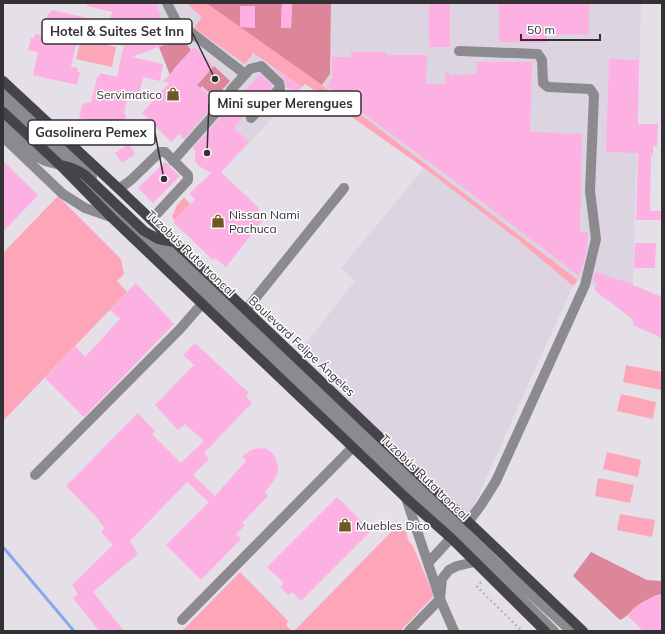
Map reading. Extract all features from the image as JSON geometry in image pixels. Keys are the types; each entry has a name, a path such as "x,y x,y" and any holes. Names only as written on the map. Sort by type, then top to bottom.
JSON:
{"main road":[{"name":"Boulevard Felipe Ángeles","path":"3,81 174,242 210,295 246,310 583,631"},
{"name":"Boulevard Felipe Ángeles","path":"3,112 60,165 111,217 210,295 353,447 406,498 455,534 474,562 545,631"},
{"path":"60,165 71,167 85,175 144,231 158,239 174,242"}],"street":[{"path":"166,3 176,21 245,74"},
{"path":"428,563 469,521 496,481 585,285 596,239 590,192 594,95 590,89 548,87 543,83 542,60 538,54 459,51"},
{"path":"174,161 227,100 231,90 250,68 261,66 279,83 280,88 251,118"},
{"name":"Tuzobús Ruta troncal","path":"3,92 158,239 210,295 554,631"},
{"name":"Tuzobús Ruta troncal","path":"3,103 71,167 102,200 210,295"},
{"path":"3,124 36,156 45,161 60,165"},
{"path":"3,137 63,194 85,208 111,217"},
{"path":"119,189 131,180 160,152 165,152 188,175 188,180 151,220"},
{"path":"246,310 344,188"},
{"path":"35,475 180,329 210,295"},
{"path":"182,620 353,447"},
{"path":"406,498 440,599 454,631"},
{"name":"Tuzobús Ruta troncal","path":"455,534 571,631"},
{"path":"409,631 440,599 442,578 449,570 457,566 474,562"}],"shaded area":[{"path":"141,3 186,3 210,24 302,87 226,167 220,162 208,169 204,169 199,166 195,161 195,150 179,134 172,80"},
{"path":"186,3 206,3 322,85 578,280 573,286 517,239 424,168 305,84 302,87 253,53 245,64 194,28 202,17"},
{"path":"206,3 282,3 281,27 291,28 292,3 331,3 330,74 322,85","holes":["240,6 255,6 255,27 240,27"]},
{"path":"331,3 662,3 641,4 632,319 594,290 595,288 582,279 578,280 322,85 330,74"},
{"path":"81,38 116,47 112,67 76,59"},
{"path":"182,38 191,50 173,70 193,89 214,66 230,81 215,98 202,86 195,94 172,80 159,47"},
{"path":"424,168 517,239 573,286 472,510 467,513 443,493 300,357 302,348 355,281 341,268"},
{"path":"58,196 121,259 124,274 117,281 127,292 3,421 3,253"},
{"path":"184,197 190,204 175,220 172,217 177,205"},
{"path":"626,365 662,372 661,390 623,382"},
{"path":"621,394 656,402 653,419 617,411"},
{"path":"607,452 641,460 638,477 603,469"},
{"path":"598,478 634,485 630,503 595,496"},
{"path":"620,514 655,520 652,537 617,530"},
{"path":"393,530 406,531 408,540 413,546 434,596 400,631 294,631"},
{"path":"591,552 647,580 662,581 662,594 639,604 626,617 620,620 573,576"},
{"path":"240,572 288,621 286,625 292,631 182,631"}],"building":[{"path":"87,3 156,3 171,42 132,57 163,64 160,81 143,77 138,100 127,97 124,114 126,115 123,128 79,118 82,105 84,105 85,102 91,103 97,77 99,77 100,73 117,77 124,44 105,39 112,12 87,6"},
{"path":"282,3 292,3 291,28 281,28"},
{"path":"429,3 450,3 450,47 429,47"},
{"path":"499,3 589,3 589,35 547,34 547,43 499,42"},
{"path":"240,6 255,6 255,28 240,27"},
{"path":"51,10 93,19 89,36 79,33 71,67 78,68 78,72 80,73 77,85 33,75 38,52 28,50 31,38 34,38 35,34 42,36 48,13 50,14"},
{"path":"194,47 214,66 197,85 216,102 184,139 179,134 171,142 142,113 169,83 163,82"},
{"path":"351,52 386,52 386,55 427,55 426,84 445,84 445,72 453,76 456,74 461,76 477,73 476,62 532,62 530,132 582,134 580,232 588,232 587,248 583,267 580,267 582,269 579,276 460,185 326,86 332,78 332,57 351,57"},
{"path":"609,59 639,60 638,124 658,124 657,146 653,146 653,155 651,155 650,211 662,211 662,220 636,220 638,153 606,152"},
{"path":"272,67 302,87 295,94 286,86 283,78"},
{"name":"Nissan Nami Pachuca","path":"260,74 273,86 246,113 234,128 249,142 221,172 259,208 258,210 266,216 226,267 215,258 213,260 173,222 195,199 189,194 211,173 199,166 195,161 195,151 193,148"},
{"path":"129,144 135,154 122,163 115,153"},
{"path":"3,161 38,195 3,232"},
{"path":"165,162 180,176 153,203 138,188"},
{"path":"635,243 656,243 655,268 634,268"},
{"path":"595,272 633,284 662,297 662,338 633,325 633,319 594,290 597,284 593,280"},
{"path":"136,283 174,324 84,417 45,378 75,346 85,357 120,319 110,310"},
{"path":"195,343 249,393 246,397 252,403 204,453 209,459 193,475 215,496 246,461 242,456 253,449 261,448 267,449 273,453 278,465 278,472 275,479 265,492 268,496 242,523 245,525 236,534 241,539 201,580 166,545 209,502 187,482 130,541 138,554 93,592 124,631 99,631 73,598 78,594 72,585 113,545 101,532 105,528 99,522 100,521 66,486 138,413 155,431 152,434 181,463 204,441 185,424 178,430 155,405 194,365 183,355"},
{"path":"337,497 371,531 301,601 292,592 288,595 280,587 284,583 267,567"},
{"path":"662,594 662,631 643,631 628,616 634,608 656,595"}],"waterway":[{"path":"3,547 74,631"}],"place":[{"name":"Hotel & Suites Set Inn","path":"215,79"},
{"name":"Servimatico","path":"173,94"},
{"name":"Mini super Merengues","path":"207,153"},
{"name":"Gasolinera Pemex","path":"164,179"},
{"name":"Nissan Nami Pachuca","path":"218,221"},
{"name":"Muebles Dico","path":"345,525"}]}
